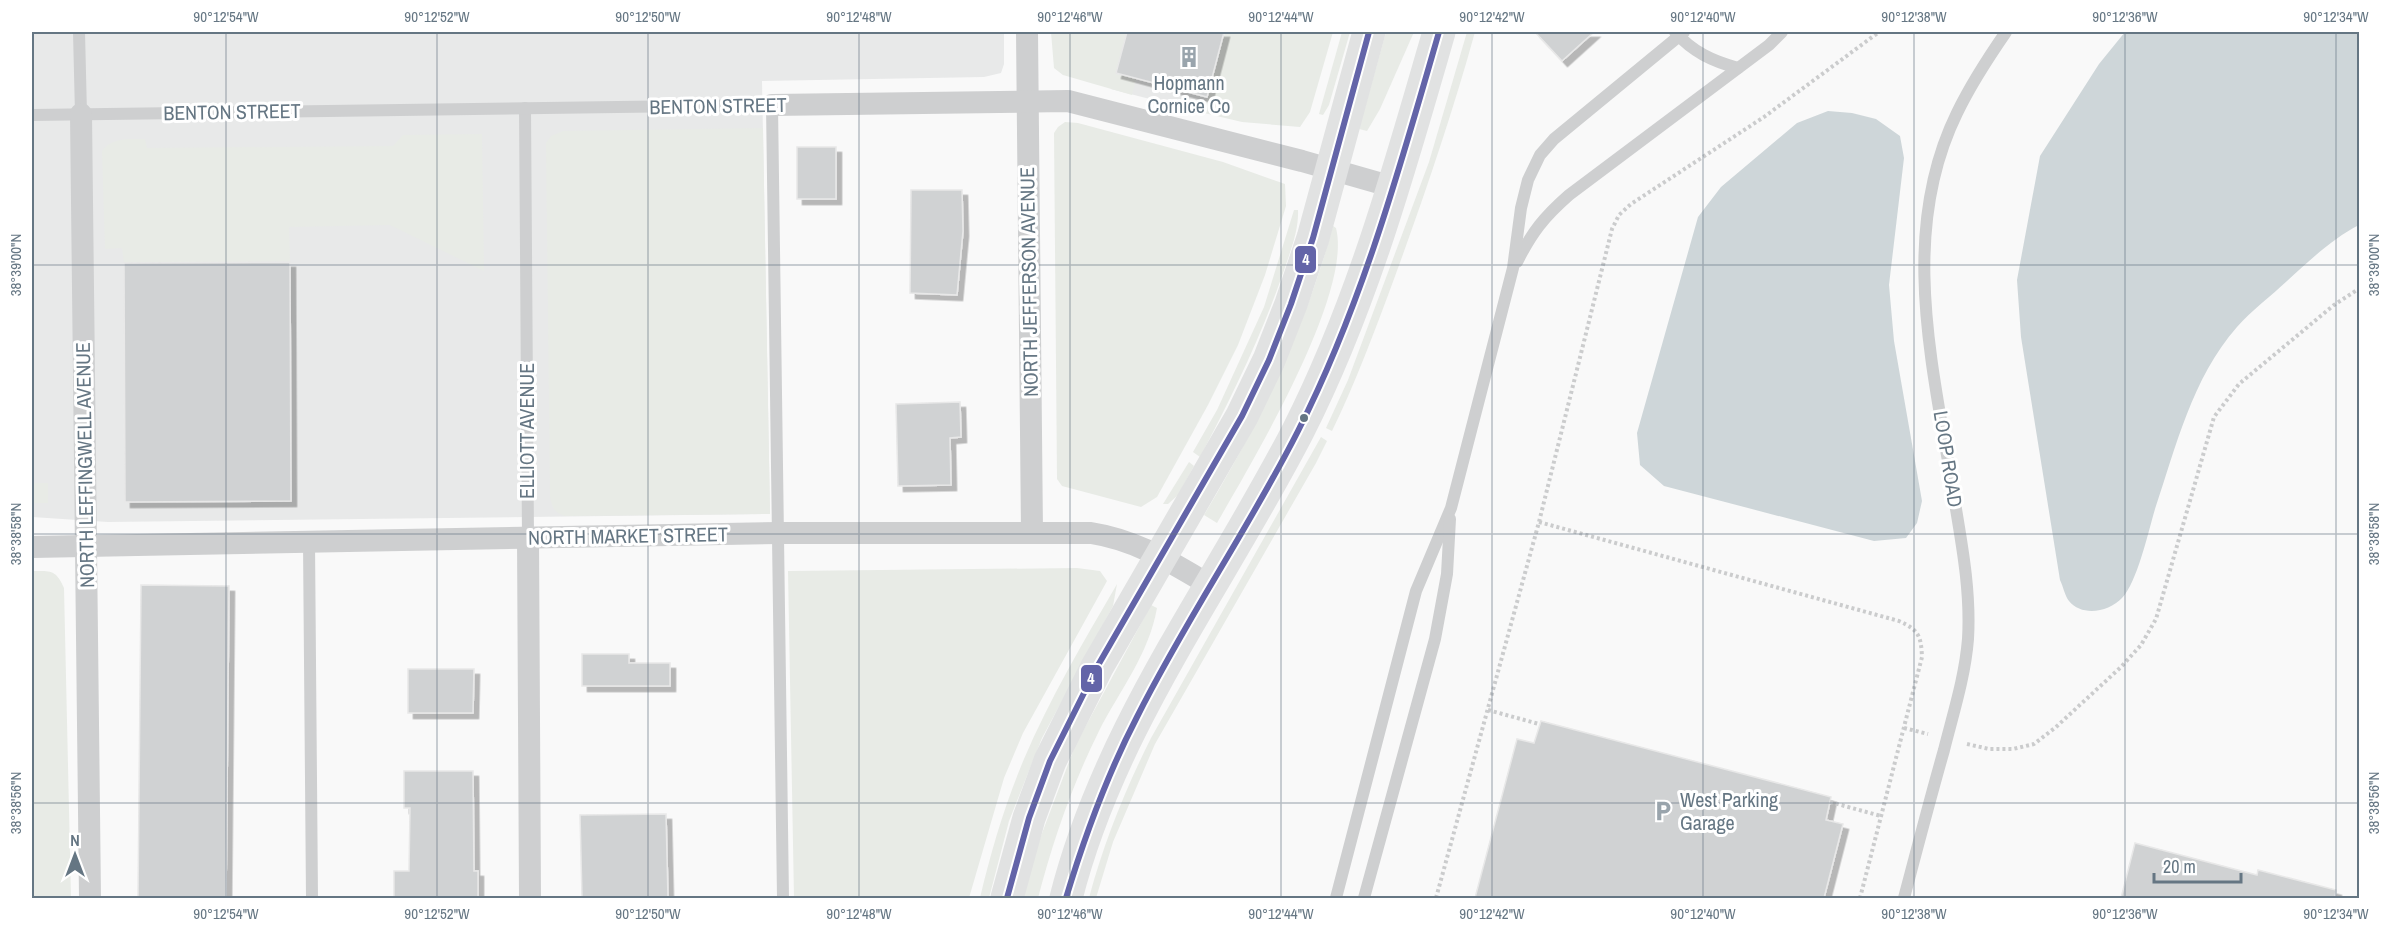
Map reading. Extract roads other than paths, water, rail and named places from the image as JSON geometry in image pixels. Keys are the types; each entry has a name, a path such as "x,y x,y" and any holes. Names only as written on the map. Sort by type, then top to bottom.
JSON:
{"main road":[{"path":"1007,898 1029,818 1050,761 1097,667 1242,416 1269,360 1292,304 1369,32"},
{"path":"1066,898 1091,817 1121,745 1145,698 1299,429 1334,354 1393,187 1439,32"}],"street":[{"name":"NORTH JEFFERSON AVENUE","path":"1027,32 1032,533"},
{"name":"BENTON STREET","path":"772,105 1026,101 1080,103 1393,187"},
{"name":"NORTH LEFFINGWELL AVENUE","path":"81,114 90,898"},
{"name":"NORTH MARKET STREET","path":"32,547 778,533 1091,533 1110,536 1160,555 1211,586"},
{"name":"ELLIOTT AVENUE","path":"528,538 530,898"}],"lane":[{"name":"NORTH LEFFINGWELL AVENUE","path":"80,32 81,114"},
{"path":"1513,268 1544,217 1569,195 1769,45 1782,32"},
{"name":"LOOP ROAD","path":"1904,898 1960,689 1968,640 1968,587 1926,318 1923,264 1928,209 1938,163 1956,114 1978,74 2006,32"},
{"path":"1336,898 1416,591 1451,508 1513,268 1521,208 1528,180 1540,155 1554,139 1679,33 1696,52 1716,62 1738,68"},
{"name":"BENTON STREET","path":"32,115 772,105"},
{"path":"772,105 783,898"},
{"name":"ELLIOTT AVENUE","path":"525,108 528,538"},
{"path":"1364,898 1437,629 1447,574 1451,508"},
{"path":"309,542 312,898"}],"place":[{"name":"Hopmann Cornice Co","path":"1189,57"},
{"name":"West Parking Garage","path":"1663,811"}]}
